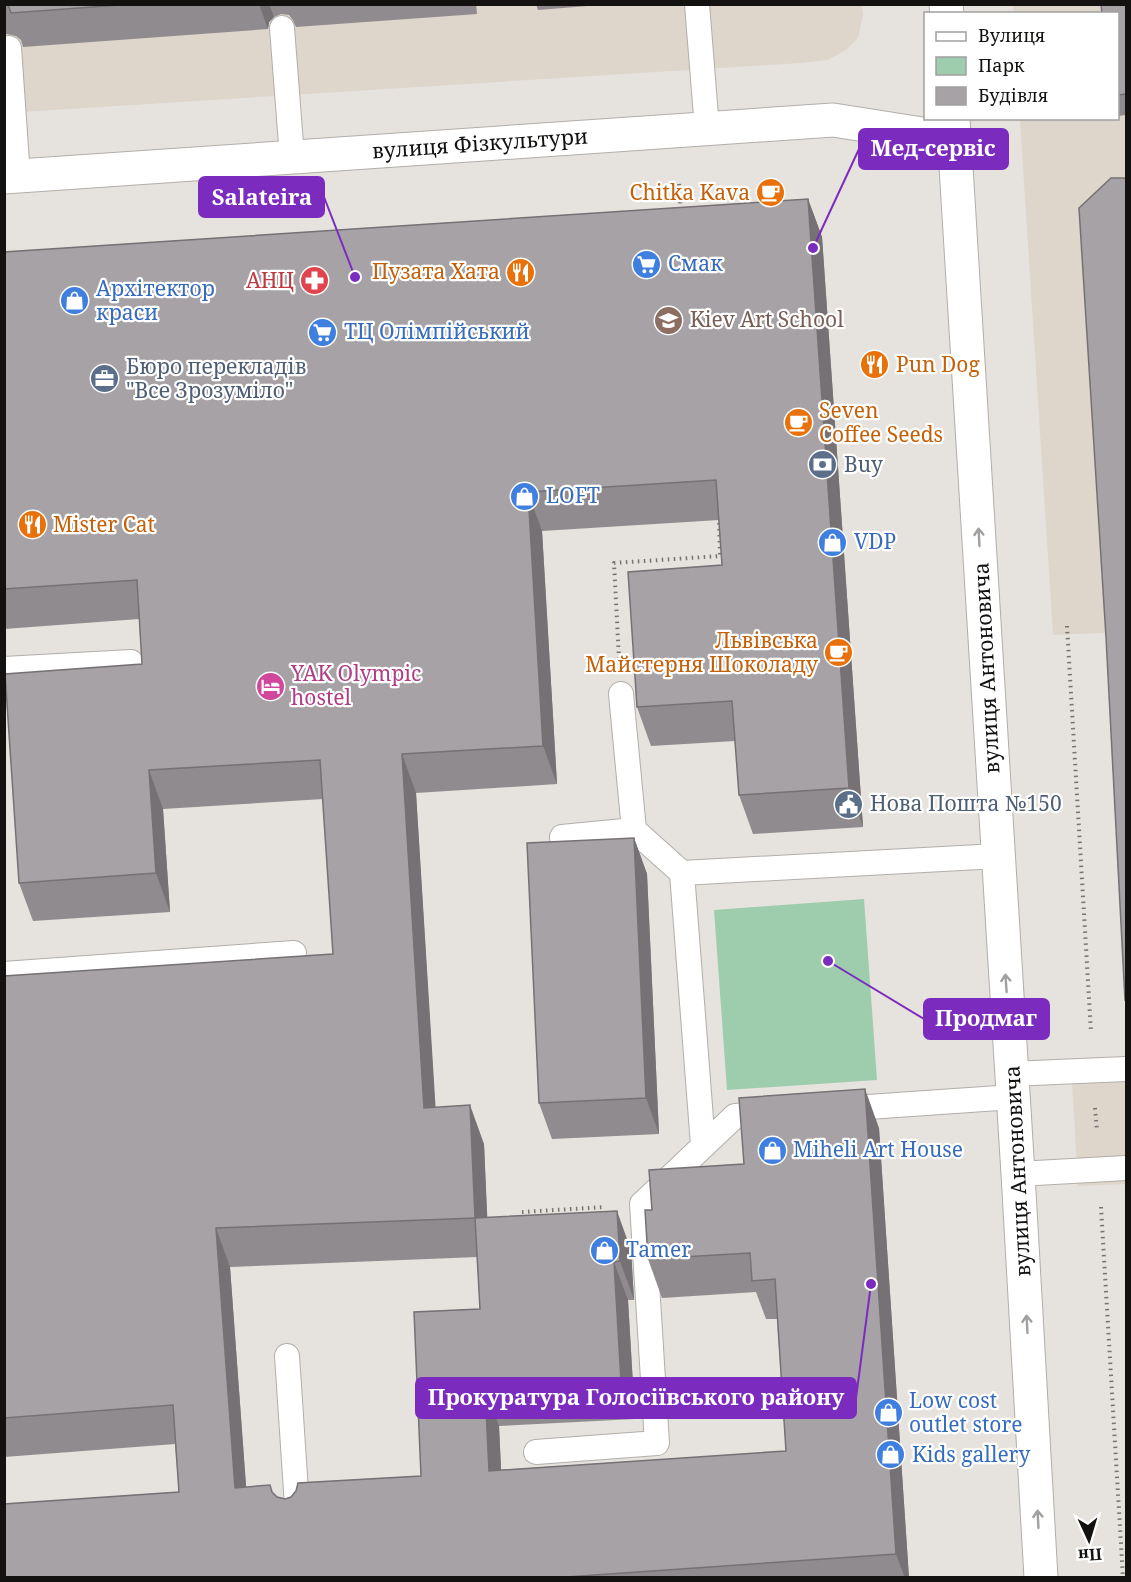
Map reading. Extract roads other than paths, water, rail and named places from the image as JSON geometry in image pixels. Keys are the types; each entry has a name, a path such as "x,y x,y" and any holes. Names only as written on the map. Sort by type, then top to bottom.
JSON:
{"main road":[{"name":"вулиця Фізкультури","path":"11,176 833,120 954,129"},
{"name":"вулиця Антоновича","path":"954,129 1041,1578"}],"lane":[{"path":"697,4 707,129"},
{"path":"282,28 292,157"},
{"path":"9,48 11,176"},
{"path":"4,669 131,662"},
{"path":"621,694 634,830 682,873 703,1145"},
{"path":"562,837 634,830"},
{"path":"682,873 998,856"},
{"path":"4,974 294,953"},
{"path":"536,1452 657,1443 642,1204 735,1116 806,1111 1012,1086 1093,1070 1126,1069"},
{"path":"1018,1174 1126,1168"},
{"path":"287,1356 298,1523"}],"place":[{"name":"Chitka Kava","path":"771,193"},
{"name":"Мед-сервіс","path":"813,248"},
{"name":"Смак","path":"647,264"},
{"name":"Пузата Хата","path":"521,272"},
{"name":"Salateira","path":"355,277"},
{"name":"АНЦ","path":"315,281"},
{"name":"Архітектор краси","path":"75,301"},
{"name":"Kiev Art School","path":"669,320"},
{"name":"ТЦ Олімпійський","path":"323,332"},
{"name":"Pun Dog","path":"875,365"},
{"name":"Бюро перекладів \"Все Зрозуміло\"","path":"105,379"},
{"name":"Seven Coffee Seeds","path":"798,423"},
{"name":"Buy","path":"823,465"},
{"name":"LOFT","path":"525,496"},
{"name":"Mister Cat","path":"32,525"},
{"name":"VDP","path":"833,542"},
{"name":"Львівська Майстерня Шоколаду","path":"839,653"},
{"name":"YAK Olympic hostel","path":"270,686"},
{"name":"Нова Пошта №150","path":"849,804"},
{"name":"Продмаг","path":"828,961"},
{"name":"Miheli Art House","path":"772,1150"},
{"name":"Tamer","path":"605,1250"},
{"name":"Прокуратура Голосіївського району","path":"871,1284"},
{"name":"Low cost outlet store","path":"888,1413"},
{"name":"Kids gallery","path":"891,1455"}]}
